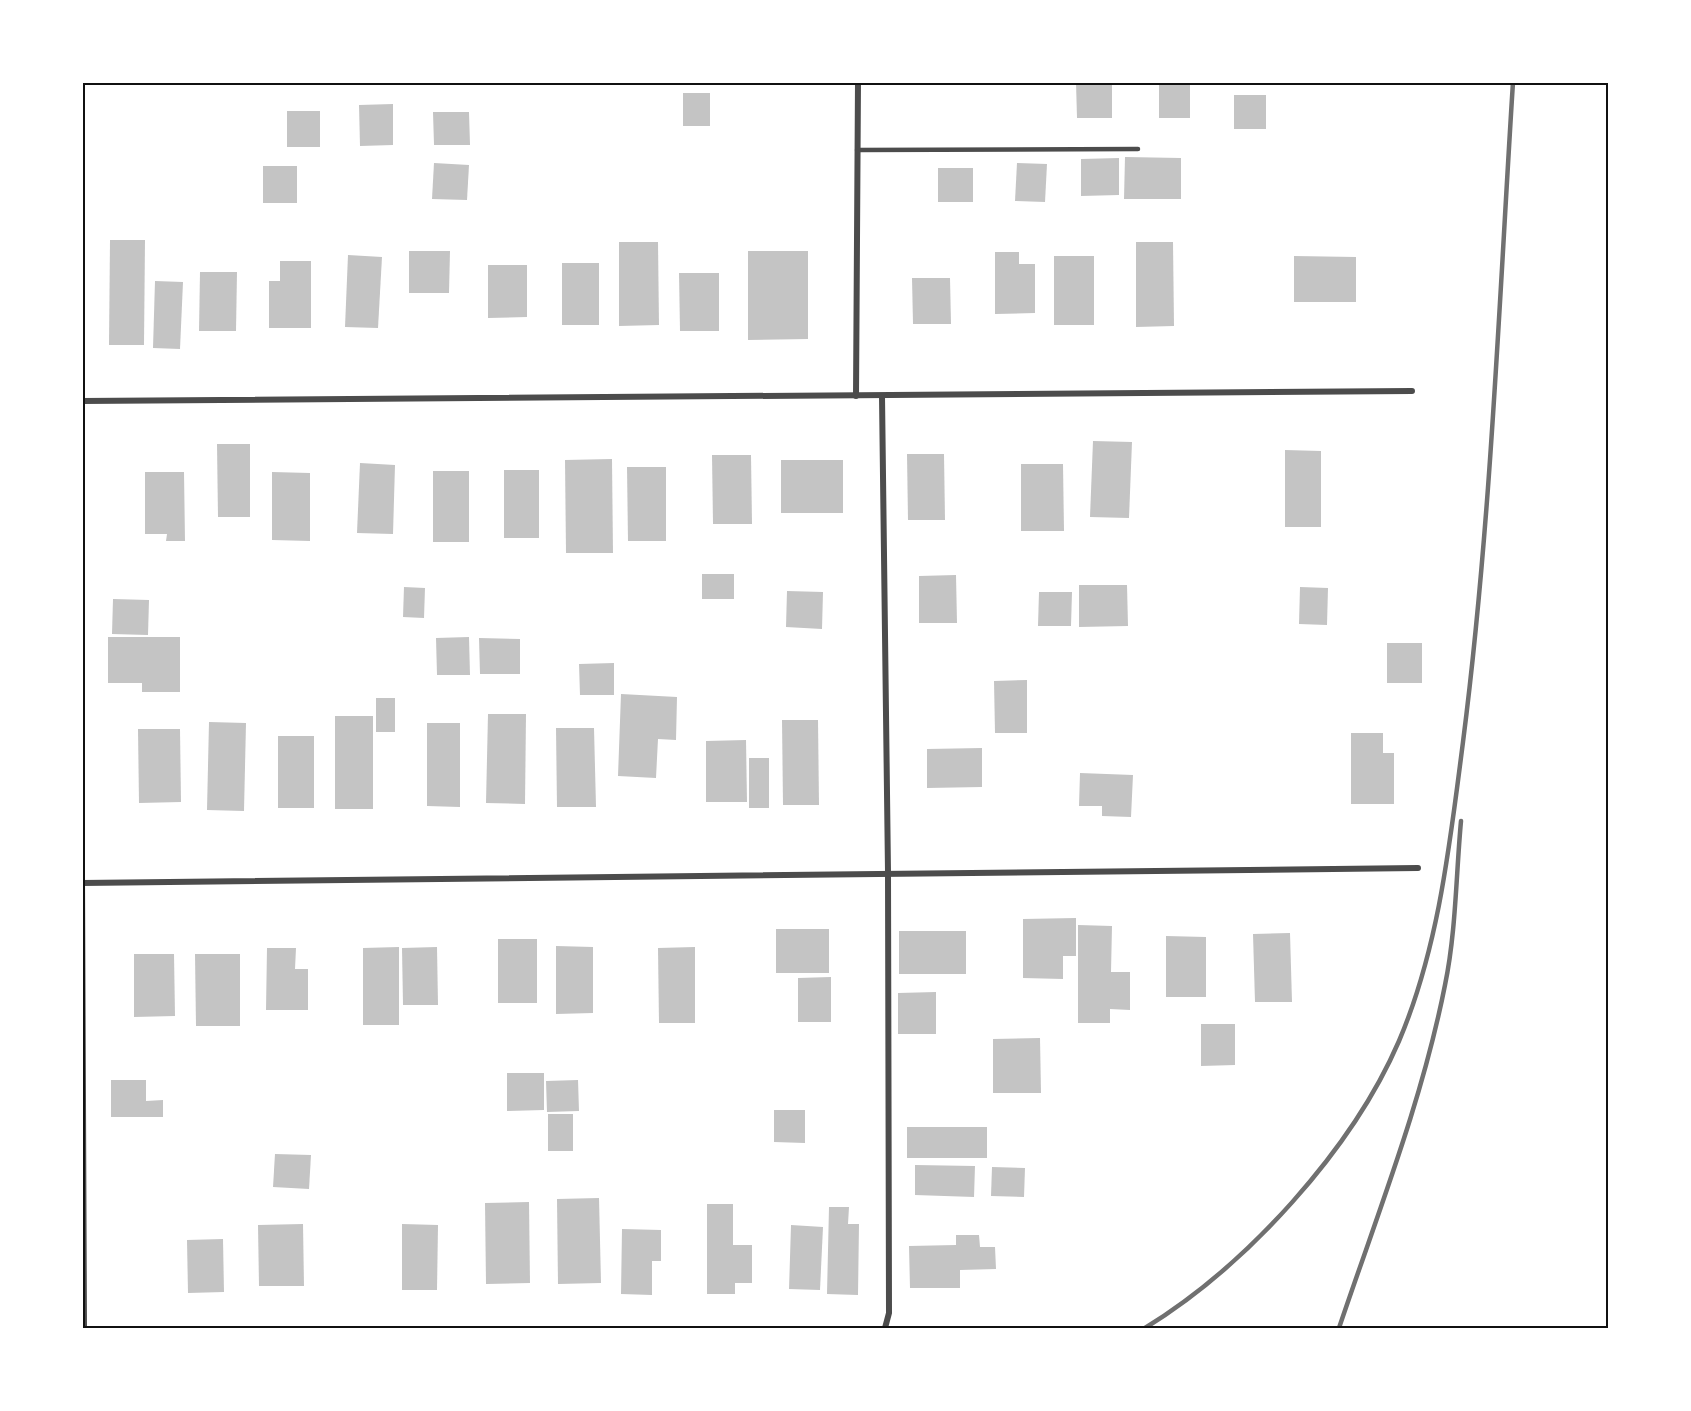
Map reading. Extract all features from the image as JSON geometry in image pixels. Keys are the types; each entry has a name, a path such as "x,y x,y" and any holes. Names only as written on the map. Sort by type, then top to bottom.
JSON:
{"street":[{"path":"856,396 858,82"},
{"path":"82,401 1412,391"},
{"path":"882,396 888,872 889,1313 885,1329"},
{"path":"82,883 888,872 1418,868"},
{"path":"82,876 84,1329"}],"lane":[{"path":"857,150 1138,149"}],"building":[{"path":"1076,82 1112,82 1112,118 1077,118"},
{"path":"1159,83 1190,83 1190,118 1159,118"},
{"path":"683,93 710,93 710,126 683,126"},
{"path":"1234,95 1266,95 1266,129 1234,129"},
{"path":"393,104 393,145 360,146 359,105"},
{"path":"287,111 320,111 320,147 287,147"},
{"path":"433,112 469,112 470,145 434,145"},
{"path":"1125,157 1181,158 1181,199 1124,199"},
{"path":"1119,158 1119,195 1081,196 1081,159"},
{"path":"434,163 469,165 467,200 432,199"},
{"path":"1017,163 1047,164 1045,202 1015,201"},
{"path":"263,166 297,166 297,203 263,203"},
{"path":"938,168 973,168 973,202 938,202"},
{"path":"110,240 145,240 144,345 109,345"},
{"path":"619,242 658,242 659,325 619,326"},
{"path":"1136,242 1173,242 1174,326 1136,327"},
{"path":"409,251 450,251 449,293 409,293"},
{"path":"748,251 808,251 808,339 748,340"},
{"path":"995,252 1019,252 1019,264 1035,264 1035,313 995,314"},
{"path":"348,255 382,257 378,328 345,327"},
{"path":"1054,256 1094,256 1094,325 1054,325"},
{"path":"1294,256 1356,257 1356,302 1294,302"},
{"path":"280,261 311,261 311,328 269,328 269,281 280,281"},
{"path":"562,263 599,263 599,325 562,325"},
{"path":"488,265 527,265 527,317 488,318"},
{"path":"200,272 237,272 236,331 199,331"},
{"path":"679,273 719,273 719,331 680,331"},
{"path":"912,278 950,278 951,324 913,324"},
{"path":"155,281 183,282 180,349 153,348"},
{"path":"1093,441 1132,442 1129,518 1090,517"},
{"path":"217,444 250,444 250,517 218,517"},
{"path":"1285,450 1321,451 1321,527 1285,527"},
{"path":"907,454 944,454 945,520 908,520"},
{"path":"712,455 751,455 752,524 713,524"},
{"path":"612,459 613,553 566,553 565,460"},
{"path":"781,460 843,460 843,513 781,513"},
{"path":"360,463 395,465 393,534 357,533"},
{"path":"1021,464 1063,464 1064,531 1021,531"},
{"path":"627,467 666,467 666,541 628,541"},
{"path":"504,470 539,470 539,538 504,538"},
{"path":"433,471 469,471 469,542 433,542"},
{"path":"145,472 184,472 185,541 166,541 167,534 145,534"},
{"path":"272,472 310,473 310,541 272,540"},
{"path":"702,574 734,574 734,599 702,599"},
{"path":"956,575 957,623 919,623 919,576"},
{"path":"1079,585 1127,585 1128,626 1079,627"},
{"path":"404,587 425,588 424,618 403,617"},
{"path":"1300,587 1328,588 1327,625 1299,624"},
{"path":"787,591 823,592 822,629 786,627"},
{"path":"1039,592 1072,592 1071,626 1038,626"},
{"path":"113,599 149,600 148,635 112,634"},
{"path":"108,637 180,637 180,692 142,692 142,683 108,683"},
{"path":"469,637 470,675 437,675 436,638"},
{"path":"479,638 520,639 520,674 480,674"},
{"path":"1387,643 1422,643 1422,683 1387,683"},
{"path":"614,663 614,695 580,695 579,664"},
{"path":"1027,680 1027,733 995,733 994,681"},
{"path":"621,694 677,697 676,740 658,739 656,778 618,776"},
{"path":"376,698 395,698 395,732 376,732"},
{"path":"488,714 526,714 525,804 486,803"},
{"path":"335,716 373,716 373,809 335,809"},
{"path":"782,720 818,720 819,805 783,805"},
{"path":"209,722 246,723 244,811 207,810"},
{"path":"427,723 460,723 460,807 427,806"},
{"path":"556,728 594,728 596,807 557,807"},
{"path":"138,729 180,729 181,802 139,803"},
{"path":"1351,733 1383,733 1383,753 1394,753 1394,804 1351,804"},
{"path":"278,736 314,736 314,808 278,808"},
{"path":"746,740 747,802 706,802 706,741"},
{"path":"982,748 982,787 927,788 927,749"},
{"path":"749,758 769,758 769,808 749,808"},
{"path":"1080,773 1133,775 1131,817 1102,816 1102,806 1079,806"},
{"path":"1076,918 1076,956 1063,956 1063,979 1023,978 1023,919"},
{"path":"1078,925 1112,926 1111,972 1130,972 1130,1010 1110,1009 1110,1023 1078,1023"},
{"path":"776,929 829,929 829,973 776,973"},
{"path":"899,931 966,931 966,974 899,974"},
{"path":"1290,933 1292,1002 1255,1002 1253,934"},
{"path":"1166,936 1206,937 1206,997 1166,997"},
{"path":"498,939 537,939 537,1003 498,1003"},
{"path":"556,946 593,947 593,1013 556,1014"},
{"path":"399,947 399,1025 363,1025 363,948"},
{"path":"437,947 438,1005 403,1005 402,948"},
{"path":"695,947 695,1023 659,1023 658,948"},
{"path":"267,948 296,948 295,969 308,969 308,1010 266,1010"},
{"path":"134,954 174,954 175,1016 134,1017"},
{"path":"195,954 240,954 240,1026 196,1026"},
{"path":"831,977 831,1022 798,1022 798,978"},
{"path":"936,992 936,1034 898,1034 898,993"},
{"path":"1201,1024 1235,1024 1235,1065 1201,1066"},
{"path":"1040,1038 1041,1093 993,1093 993,1039"},
{"path":"507,1073 544,1073 544,1110 507,1111"},
{"path":"111,1080 146,1080 146,1101 163,1100 163,1117 111,1117"},
{"path":"578,1080 579,1111 547,1112 546,1081"},
{"path":"774,1110 805,1110 805,1143 774,1142"},
{"path":"548,1114 573,1114 573,1151 548,1151"},
{"path":"907,1127 987,1127 987,1158 907,1158"},
{"path":"275,1154 311,1155 309,1189 273,1187"},
{"path":"915,1165 975,1166 974,1197 915,1195"},
{"path":"992,1167 1025,1168 1024,1197 991,1196"},
{"path":"599,1198 601,1283 558,1284 557,1199"},
{"path":"529,1202 530,1283 486,1284 485,1203"},
{"path":"707,1204 733,1204 733,1245 752,1245 752,1283 735,1283 735,1294 707,1294"},
{"path":"829,1207 849,1207 848,1224 859,1224 858,1295 827,1294"},
{"path":"303,1224 304,1286 259,1286 258,1225"},
{"path":"402,1224 438,1225 437,1290 402,1290"},
{"path":"791,1225 823,1227 820,1290 789,1289"},
{"path":"622,1229 661,1230 661,1261 652,1261 652,1295 621,1294"},
{"path":"956,1235 979,1235 980,1247 995,1247 996,1269 960,1270 960,1288 910,1288 909,1246 956,1245"},
{"path":"223,1239 224,1292 188,1293 187,1240"}],"railway":[{"path":"1145,1328 1221,1272 1257,1239 1325,1163 1354,1123 1379,1082 1399,1041 1424,969 1448,856 1473,660 1493,412 1513,82"},
{"path":"1339,1328 1398,1158 1435,1029 1451,945 1461,821"}]}
